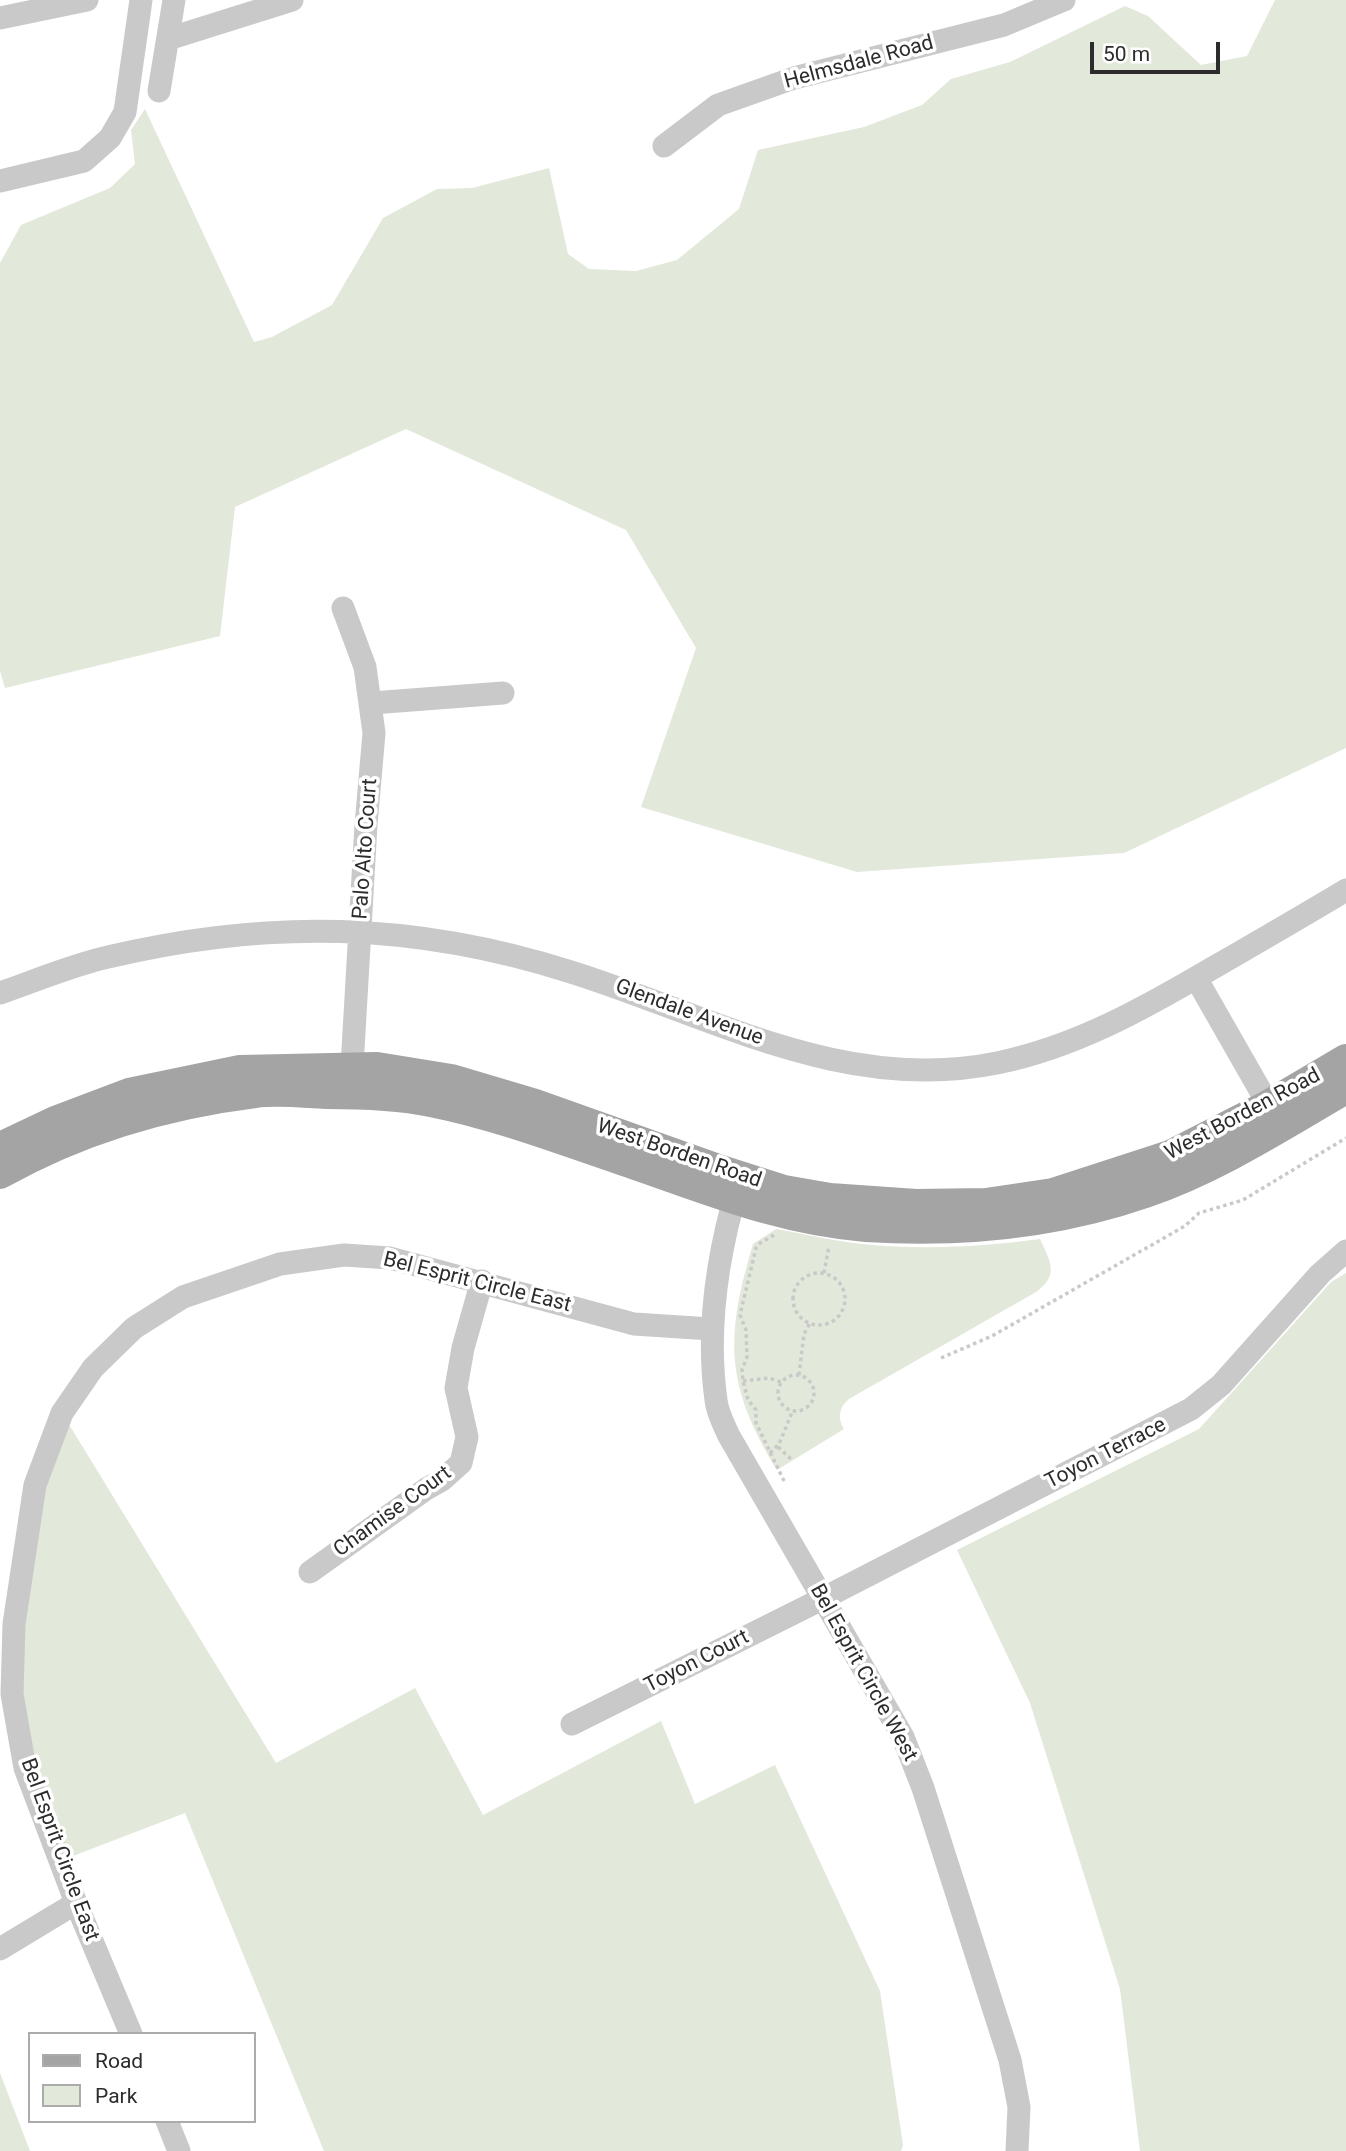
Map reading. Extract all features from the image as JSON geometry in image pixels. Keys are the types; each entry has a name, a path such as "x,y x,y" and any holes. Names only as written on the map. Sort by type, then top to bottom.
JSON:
{"main road":[{"name":"West Borden Road","path":"0,1174 72,1139 135,1117 258,1093 351,1080 377,1067 451,1079 535,1104 737,1188 786,1215 864,1227 980,1228 1035,1221 1094,1208 1146,1193 1216,1162 1346,1059"},
{"name":"West Borden Road","path":"0,1147 55,1121 129,1093 240,1070 351,1080"},
{"name":"West Borden Road","path":"1275,1116 1346,1089"}],"street":[{"path":"0,18 88,0"},
{"path":"0,181 84,161 110,138 125,112 141,0"},
{"path":"159,91 174,0"},
{"path":"168,39 292,0"},
{"name":"Helmsdale Road","path":"664,146 718,105 794,78 1004,25 1064,0"},
{"name":"Palo Alto Court","path":"343,608 365,667 374,733 351,1080"},
{"path":"372,703 503,693"},
{"name":"Glendale Avenue","path":"0,993 106,957 224,934 313,930 389,933 506,953 573,972 789,1049 837,1062 890,1069 941,1069 995,1064 1072,1042 1104,1029 1346,890"},
{"path":"1196,978 1275,1116"},
{"name":"Bel Esprit Circle West","path":"737,1188 717,1286 712,1329 716,1403 729,1436 903,1737 923,1788 1010,2060 1019,2108 1017,2151"},
{"name":"Toyon Terrace","path":"822,1599 1192,1409 1221,1385 1320,1274 1346,1251"},
{"name":"Bel Esprit Circle East","path":"130,2032 76,1903 25,1768 12,1694 14,1624 36,1485 62,1413 93,1368 134,1328 183,1297 280,1264 344,1255 390,1258 634,1324 712,1329"},
{"name":"Chamise Court","path":"310,1572 443,1479 461,1463 467,1437 456,1388 463,1348 482,1281"},
{"name":"Toyon Court","path":"572,1724 822,1599"},
{"path":"0,1949 76,1903"},
{"path":"168,2123 179,2151"}],"path":[{"path":"941,1358 992,1336 1185,1226 1199,1213 1243,1200 1346,1138"},
{"path":"780,1234 774,1234 758,1245 743,1293 740,1315 747,1330 747,1357 742,1370 748,1400 756,1410 758,1418 755,1423 785,1483"},
{"path":"819,1242 829,1244 824,1273"},
{"path":"824,1273 840,1283 845,1294 844,1306 839,1316 821,1325 802,1318 796,1310 794,1292 806,1276 824,1273"},
{"path":"799,1375 804,1334 810,1323"},
{"path":"799,1375 811,1382 814,1395 806,1408 793,1410 785,1407 779,1400 781,1382 789,1376 799,1375"},
{"path":"743,1381 772,1378 781,1382"},
{"path":"770,1453 778,1447 793,1410"},
{"path":"778,1447 791,1458"}],"green space":[{"path":"1275,0 1346,0 1346,748 1124,853 857,872 641,807 696,648 626,530 406,429 235,507 220,636 5,688 0,671 0,263 21,225 110,188 135,164 131,130 145,109 254,342 272,337 332,305 383,218 437,189 472,188 549,168 568,254 589,269 636,271 677,260 739,209 758,150 864,127 922,105 951,79 1010,62 1125,6 1148,16 1201,65 1247,56"},
{"path":"776,1229 851,1243 907,1247 974,1246 1040,1239 1051,1267 1050,1274 1048,1280 1036,1292 849,1399 840,1413 844,1429 777,1470 747,1412 735,1360 738,1307 753,1244"},
{"path":"1346,1273 1346,2151 1140,2151 1120,1989 1030,1703 957,1550 1199,1429 1331,1282"},
{"path":"62,1413 276,1763 415,1688 483,1815 661,1721 695,1804 775,1765 880,1991 903,2145 901,2151 324,2151 185,1813 60,1861 25,1768 14,1624"},
{"path":"0,2073 30,2151 0,2151"}]}
